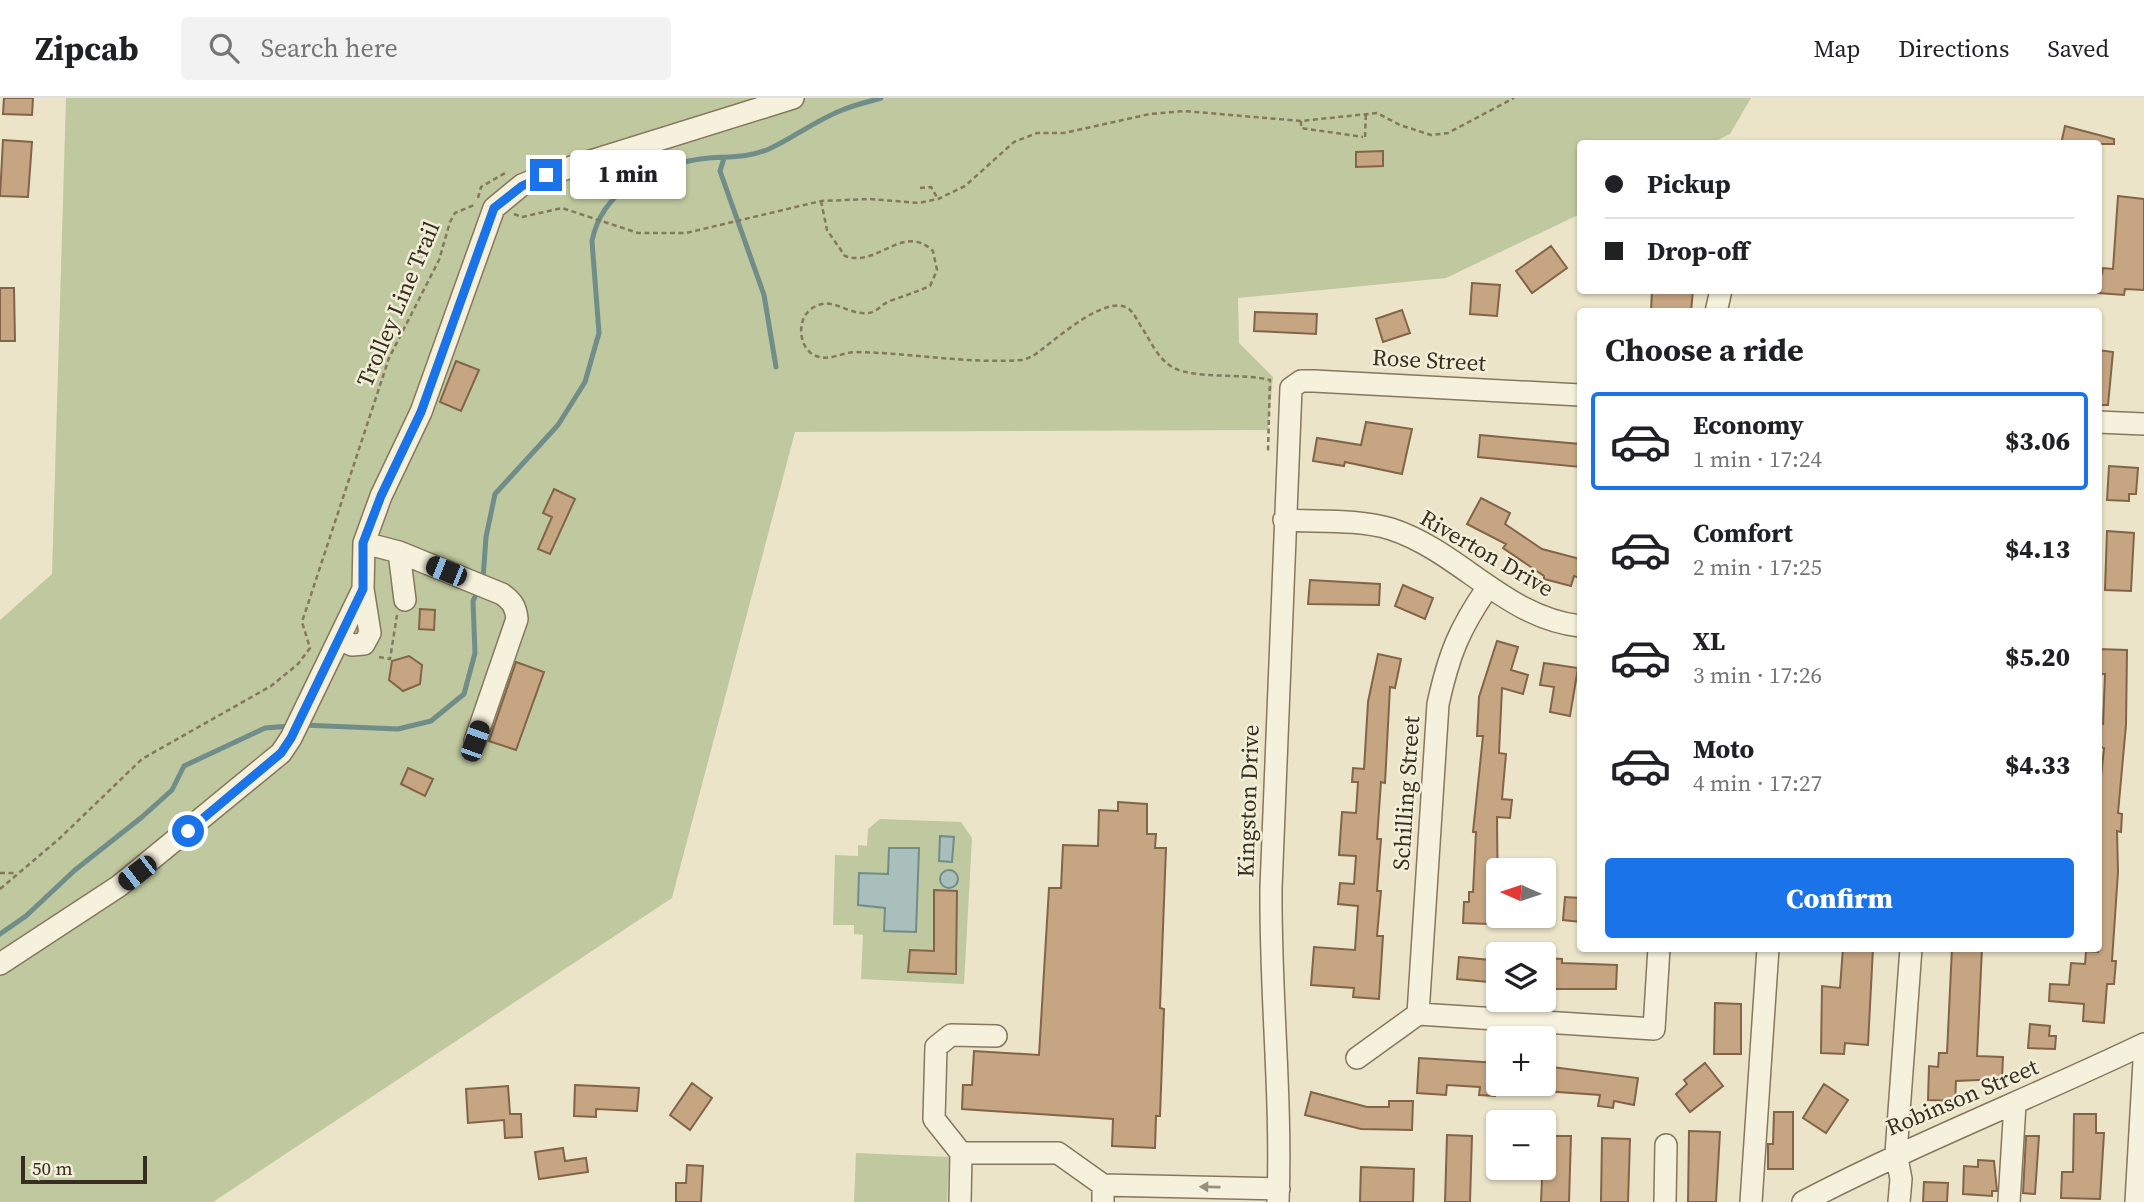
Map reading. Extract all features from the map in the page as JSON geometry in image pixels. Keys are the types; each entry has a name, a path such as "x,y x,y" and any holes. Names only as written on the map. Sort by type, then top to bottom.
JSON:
{"street":[{"path":"0,964 140,870 281,753 291,738 363,589 363,543 381,496 421,412 494,208 522,186 546,175 793,98"},
{"name":"Rose Street","path":"1289,402 1291,388 1301,381 1577,395"},
{"name":"Kingston Drive","path":"1278,1195 1281,1108 1270,968 1271,888 1289,402"},
{"path":"2102,422 2144,424"},
{"name":"Riverton Drive","path":"1284,520 1341,522 1391,529 1440,554 1523,608 1577,625"},
{"path":"363,543 399,552 491,589 511,600 517,619 475,741"},
{"path":"399,552 405,600"},
{"name":"Schilling Street","path":"1418,1014 1438,704 1450,654 1460,630 1489,587"},
{"path":"1357,1058 1418,1014 1654,1029 1659,952"},
{"path":"1751,1202 1769,952"},
{"path":"1899,1202 1901,1179 1896,1153 1911,952"},
{"path":"960,1202 961,1153 934,1119 936,1047 950,1035 996,1036"},
{"name":"Robinson Street","path":"1809,1201 1896,1153 2015,1104 2144,1044"},
{"path":"2136,1202 2144,1061"},
{"path":"2009,1202 2015,1104"},
{"path":"1665,1202 1666,1145"},
{"path":"961,1153 1058,1153 1103,1193 1278,1195"}],"path":[{"name":"Trolley Line Trail","path":"0,888 59,839 142,759 271,686 298,664 310,648 303,622 389,358 439,260 455,213 477,204 522,217 562,208 638,233 686,233 821,201 870,199 919,203 938,199 965,186 1014,142 1037,133 1064,133 1150,114 1184,111 1301,121 1366,112 1377,113 1410,129 1431,135 1448,133 1514,98"},
{"path":"1301,121 1300,128 1310,131 1364,137 1366,112"},
{"path":"920,188 931,187 938,199"},
{"path":"821,201 827,230 845,256 864,260 902,241 916,241 933,251 937,270 930,286 887,302 874,312 858,313 830,303 809,310 804,317 801,334 812,353 828,358 853,352 920,358 1023,360 1099,308 1120,305 1133,313 1161,358 1171,366 1189,372 1237,374 1270,380 1268,463"},
{"path":"0,873 16,873"}],"green space":[{"path":"66,98 1751,98 1730,134 1718,140 1577,140 1577,215 1446,278 1238,298 1239,343 1273,377 1268,430 795,432 672,898 213,1202 0,1202 0,620 52,574"},
{"path":"880,819 961,822 972,838 964,984 861,979 863,935 854,934 854,925 833,925 835,855 858,856 858,845 867,846 868,829"},
{"path":"856,1153 949,1157 947,1202 854,1202"}],"water":[{"path":"940,836 954,837 952,862 939,861"},
{"path":"889,848 919,848 916,932 884,931 885,908 858,905 859,873 888,874"},
{"path":"949,870 955,873 958,879 955,885 949,888 943,885 940,879 943,873"}],"building":[{"path":"4,98 33,98 32,115 3,114"},
{"path":"2065,126 2114,139 2114,144 2102,144 2102,140 2062,140"},
{"path":"3,140 32,142 28,197 0,196"},
{"path":"1383,151 1383,166 1356,167 1356,152"},
{"path":"2118,196 2144,199 2144,290 2125,289 2124,295 2102,293 2103,268 2113,269"},
{"path":"1551,246 1567,268 1532,293 1516,271"},
{"path":"1472,283 1500,285 1497,316 1470,314"},
{"path":"0,288 14,288 15,341 0,341"},
{"path":"1652,294 1693,294 1691,308 1651,308"},
{"path":"1402,310 1410,333 1383,342 1376,319"},
{"path":"1255,312 1317,314 1316,334 1254,331"},
{"path":"2102,351 2113,352 2108,405 2102,405"},
{"path":"456,361 479,370 461,411 440,402"},
{"path":"1366,422 1412,429 1402,474 1345,462 1344,466 1313,461 1317,438 1361,445"},
{"path":"1480,435 1577,444 1577,467 1478,457"},
{"path":"2109,466 2138,468 2136,494 2129,494 2129,501 2107,500"},
{"path":"554,489 575,499 550,554 538,549 552,517 543,513"},
{"path":"1481,498 1510,513 1505,524 1542,549 1577,558 1577,577 1574,576 1571,586 1544,579 1544,576 1503,548 1506,544 1467,524"},
{"path":"2107,531 2134,533 2131,591 2105,590"},
{"path":"1310,580 1380,584 1379,605 1308,604"},
{"path":"1403,585 1433,598 1425,619 1395,606"},
{"path":"420,609 435,610 434,630 419,629"},
{"path":"1497,641 1518,647 1511,670 1528,675 1523,694 1502,688 1499,753 1506,754 1502,799 1512,800 1510,818 1497,817 1497,858 1486,858 1486,924 1463,923 1464,902 1469,902 1469,892 1473,892 1476,832 1473,832 1483,736 1477,736 1479,697"},
{"path":"2102,649 2127,650 2126,725 2118,813 2122,814 2121,832 2117,831 2118,872 2112,961 2116,961 2114,984 2107,984 2104,1023 2083,1021 2084,1004 2049,1001 2050,984 2069,985 2071,963 2085,964 2086,952 2102,952 2102,724 2105,674 2102,674"},
{"path":"1378,654 1401,659 1395,688 1390,687 1385,783 1381,782 1377,839 1381,839 1377,891 1381,891 1377,936 1383,936 1379,999 1353,997 1354,988 1311,985 1314,947 1355,950 1358,906 1338,904 1340,883 1354,884 1356,856 1339,855 1342,812 1356,813 1358,782 1352,782 1353,768 1364,769 1368,702"},
{"path":"409,656 422,665 420,684 403,691 389,680 392,661"},
{"path":"516,662 544,672 516,750 489,741"},
{"path":"1544,663 1577,668 1570,716 1550,712 1554,687 1540,685"},
{"path":"408,768 433,779 425,796 401,784"},
{"path":"1118,802 1147,804 1147,834 1156,834 1155,848 1166,848 1160,1008 1164,1009 1160,1116 1156,1116 1155,1148 1112,1146 1113,1119 962,1109 963,1085 972,1085 974,1051 1039,1055 1049,888 1061,888 1063,845 1098,846 1099,810 1118,811"},
{"path":"934,890 957,891 956,974 908,972 910,950 934,951"},
{"path":"1565,897 1577,898 1577,922 1563,920"},
{"path":"1843,952 1873,952 1868,1045 1845,1043 1844,1054 1821,1053 1822,986 1840,988"},
{"path":"1952,952 1982,952 1977,1056 2003,1057 2002,1079 1956,1081 1955,1101 1928,1100 1929,1066 1938,1067 1939,1053 1947,1053"},
{"path":"1459,957 1486,960 1486,982 1457,979"},
{"path":"1556,959 1562,959 1562,963 1617,965 1616,989 1556,989"},
{"path":"1715,1003 1741,1004 1741,1054 1714,1054"},
{"path":"2030,1024 2050,1026 2049,1036 2056,1036 2055,1049 2028,1048"},
{"path":"1419,1058 1486,1062 1486,1095 1479,1095 1480,1087 1447,1085 1446,1095 1417,1093"},
{"path":"1705,1063 1723,1086 1690,1112 1676,1094 1687,1084 1684,1080"},
{"path":"1556,1068 1638,1078 1634,1105 1614,1101 1613,1108 1598,1106 1600,1095 1556,1092"},
{"path":"692,1083 712,1098 690,1130 670,1115"},
{"path":"1824,1084 1848,1100 1826,1133 1803,1118"},
{"path":"575,1085 639,1088 637,1111 596,1109 596,1117 574,1116"},
{"path":"508,1086 510,1114 521,1114 522,1137 505,1138 504,1120 468,1123 466,1089"},
{"path":"1311,1092 1367,1107 1389,1107 1389,1101 1413,1101 1412,1130 1361,1129 1305,1115"},
{"path":"1774,1112 1793,1112 1793,1169 1768,1169 1768,1144 1773,1144"},
{"path":"2074,1114 2096,1114 2096,1133 2104,1133 2100,1199 2061,1198 2062,1172 2073,1172"},
{"path":"1689,1131 1720,1132 1716,1202 1688,1202"},
{"path":"1447,1135 1472,1136 1470,1202 1445,1202"},
{"path":"1556,1136 1571,1136 1569,1202 1541,1202 1542,1180 1556,1180"},
{"path":"2026,1136 2039,1136 2035,1194 2023,1193"},
{"path":"1602,1138 1630,1139 1628,1202 1601,1202"},
{"path":"563,1148 565,1161 586,1158 588,1172 539,1179 535,1152"},
{"path":"1978,1160 1994,1161 1997,1191 1992,1191 1992,1196 1963,1194 1964,1166 1978,1167"},
{"path":"687,1165 703,1166 701,1202 676,1202 676,1183 686,1183"},
{"path":"1361,1167 1414,1169 1413,1202 1360,1202"},
{"path":"1924,1182 1948,1183 1947,1202 1923,1202"}],"waterway":[{"path":"483,579 486,537 495,494 558,425 585,382 599,333 592,241 606,208 618,194 632,184 664,168 682,162 760,152 778,145 831,115 881,98"},
{"path":"724,158 720,171 764,295 776,367"},
{"path":"303,725 398,729 431,721 464,694 475,653 473,601 479,588"},
{"path":"0,934 26,916 75,870 172,790 184,766 265,728 290,726"}],"route":[{"path":"188,831 281,753 291,738 363,589 363,543 381,496 421,412 494,208 507,195 546,175"}]}
